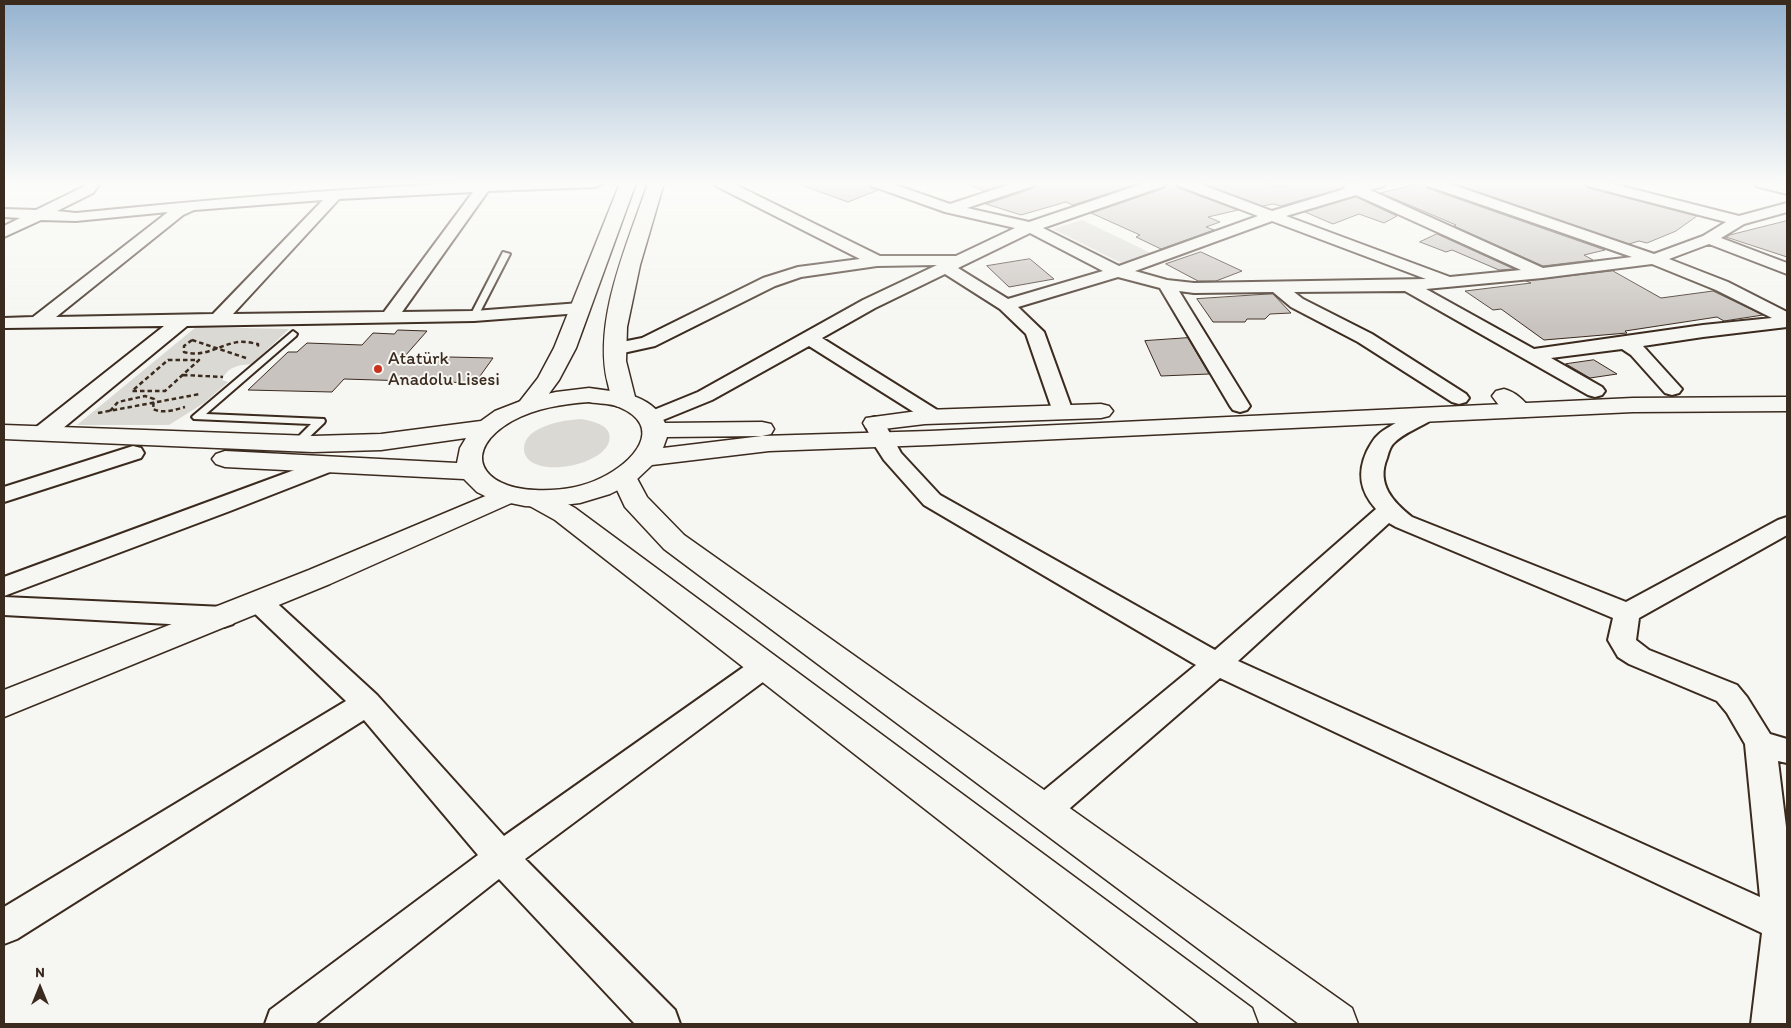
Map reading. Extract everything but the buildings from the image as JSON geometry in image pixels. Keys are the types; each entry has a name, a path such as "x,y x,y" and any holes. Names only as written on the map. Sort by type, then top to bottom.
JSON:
{"main road":[{"path":"529,405 548,380 565,348 610,231"},
{"path":"624,401 617,375 614,349 626,285 642,231"},
{"path":"653,424 776,429 878,430 930,438 1426,415 1595,391 1672,388 1787,388"},
{"path":"4,704 224,617 424,533 523,497 576,495 609,484 635,468 652,450 656,437 653,424 639,407 624,401 588,395 561,397 529,405 503,416 488,427 475,442 469,457 472,472 485,486 523,497 564,514 1232,1023"},
{"path":"635,468 769,443 878,430 935,417 1459,398 1512,403 1633,405 1787,404"},
{"path":"4,432 52,426 296,444 381,442 488,427"},
{"path":"4,448 133,453 472,472"},
{"path":"635,468 635,501 674,542 1336,1024"}],"street":[{"path":"38,322 154,231"},
{"path":"218,320 303,231"},
{"path":"389,317 449,231"},
{"path":"818,231 878,261"},
{"path":"653,424 869,304 1022,231"},
{"path":"1037,231 1089,260 1118,272 1166,285 1194,288 1408,286 1542,273 1654,259 1709,239 1723,231"},
{"path":"1006,306 1118,272 1230,231"},
{"path":"1312,231 1448,281"},
{"path":"1449,231 1542,273"},
{"path":"1573,231 1654,259 1722,286 1787,321"},
{"path":"1709,239 1787,269"},
{"path":"614,349 648,342 760,286 798,272 878,261 952,264 1006,306 1035,332 1063,412"},
{"path":"1166,285 1240,406"},
{"path":"1408,286 1595,391"},
{"path":"1278,288 1297,303 1365,338 1459,398"},
{"path":"4,322 185,329 218,320 474,316 580,308"},
{"path":"1531,355 1787,321"},
{"path":"52,426 185,329"},
{"path":"808,337 935,417"},
{"path":"1625,343 1638,351 1672,388"},
{"path":"1426,415 1384,440 1372,463 1371,481 1379,499 1388,511 1404,522 1627,613"},
{"path":"878,430 897,466 932,500 1217,664 1784,926"},
{"path":"4,495 133,453"},
{"path":"4,587 222,506 327,464"},
{"path":"1043,811 1217,664 1388,511"},
{"path":"1627,613 1787,526"},
{"path":"260,602 367,703 502,857 661,1024"},
{"path":"4,606 224,617"},
{"path":"1627,613 1622,640 1628,650 1639,657 1726,693 1774,747 1784,926 1770,1024"},
{"path":"284,1024 502,857 765,666"},
{"path":"4,927 367,703"}],"lane":[{"path":"474,316 506,254"},
{"path":"293,334 197,417 320,421 296,444"}],"path":[{"path":"185,329 192,340 262,362"},
{"path":"192,340 184,346 184,352 193,354 238,342 258,344 255,354 248,358"},
{"path":"183,375 199,360 168,360 132,391 165,391 183,375 244,377"},
{"path":"52,426 110,411 230,389"},
{"path":"196,401 201,394"},
{"path":"110,411 118,402 145,396 154,399 153,409 158,412 169,412 191,404"}],"shaded area":[{"path":"1057,231 1105,231 1151,253 1121,263"},
{"path":"196,327 289,329 252,364 238,366 227,372 222,380 228,382 204,403 169,425 77,425"},
{"path":"581,419 601,425 610,436 604,450 595,457 572,466 559,467 546,467 536,464 527,458 524,448 526,440 531,434 538,429 556,423"}],"place":[{"name":"Atatürk Anadolu Lisesi","path":"378,369"}]}
